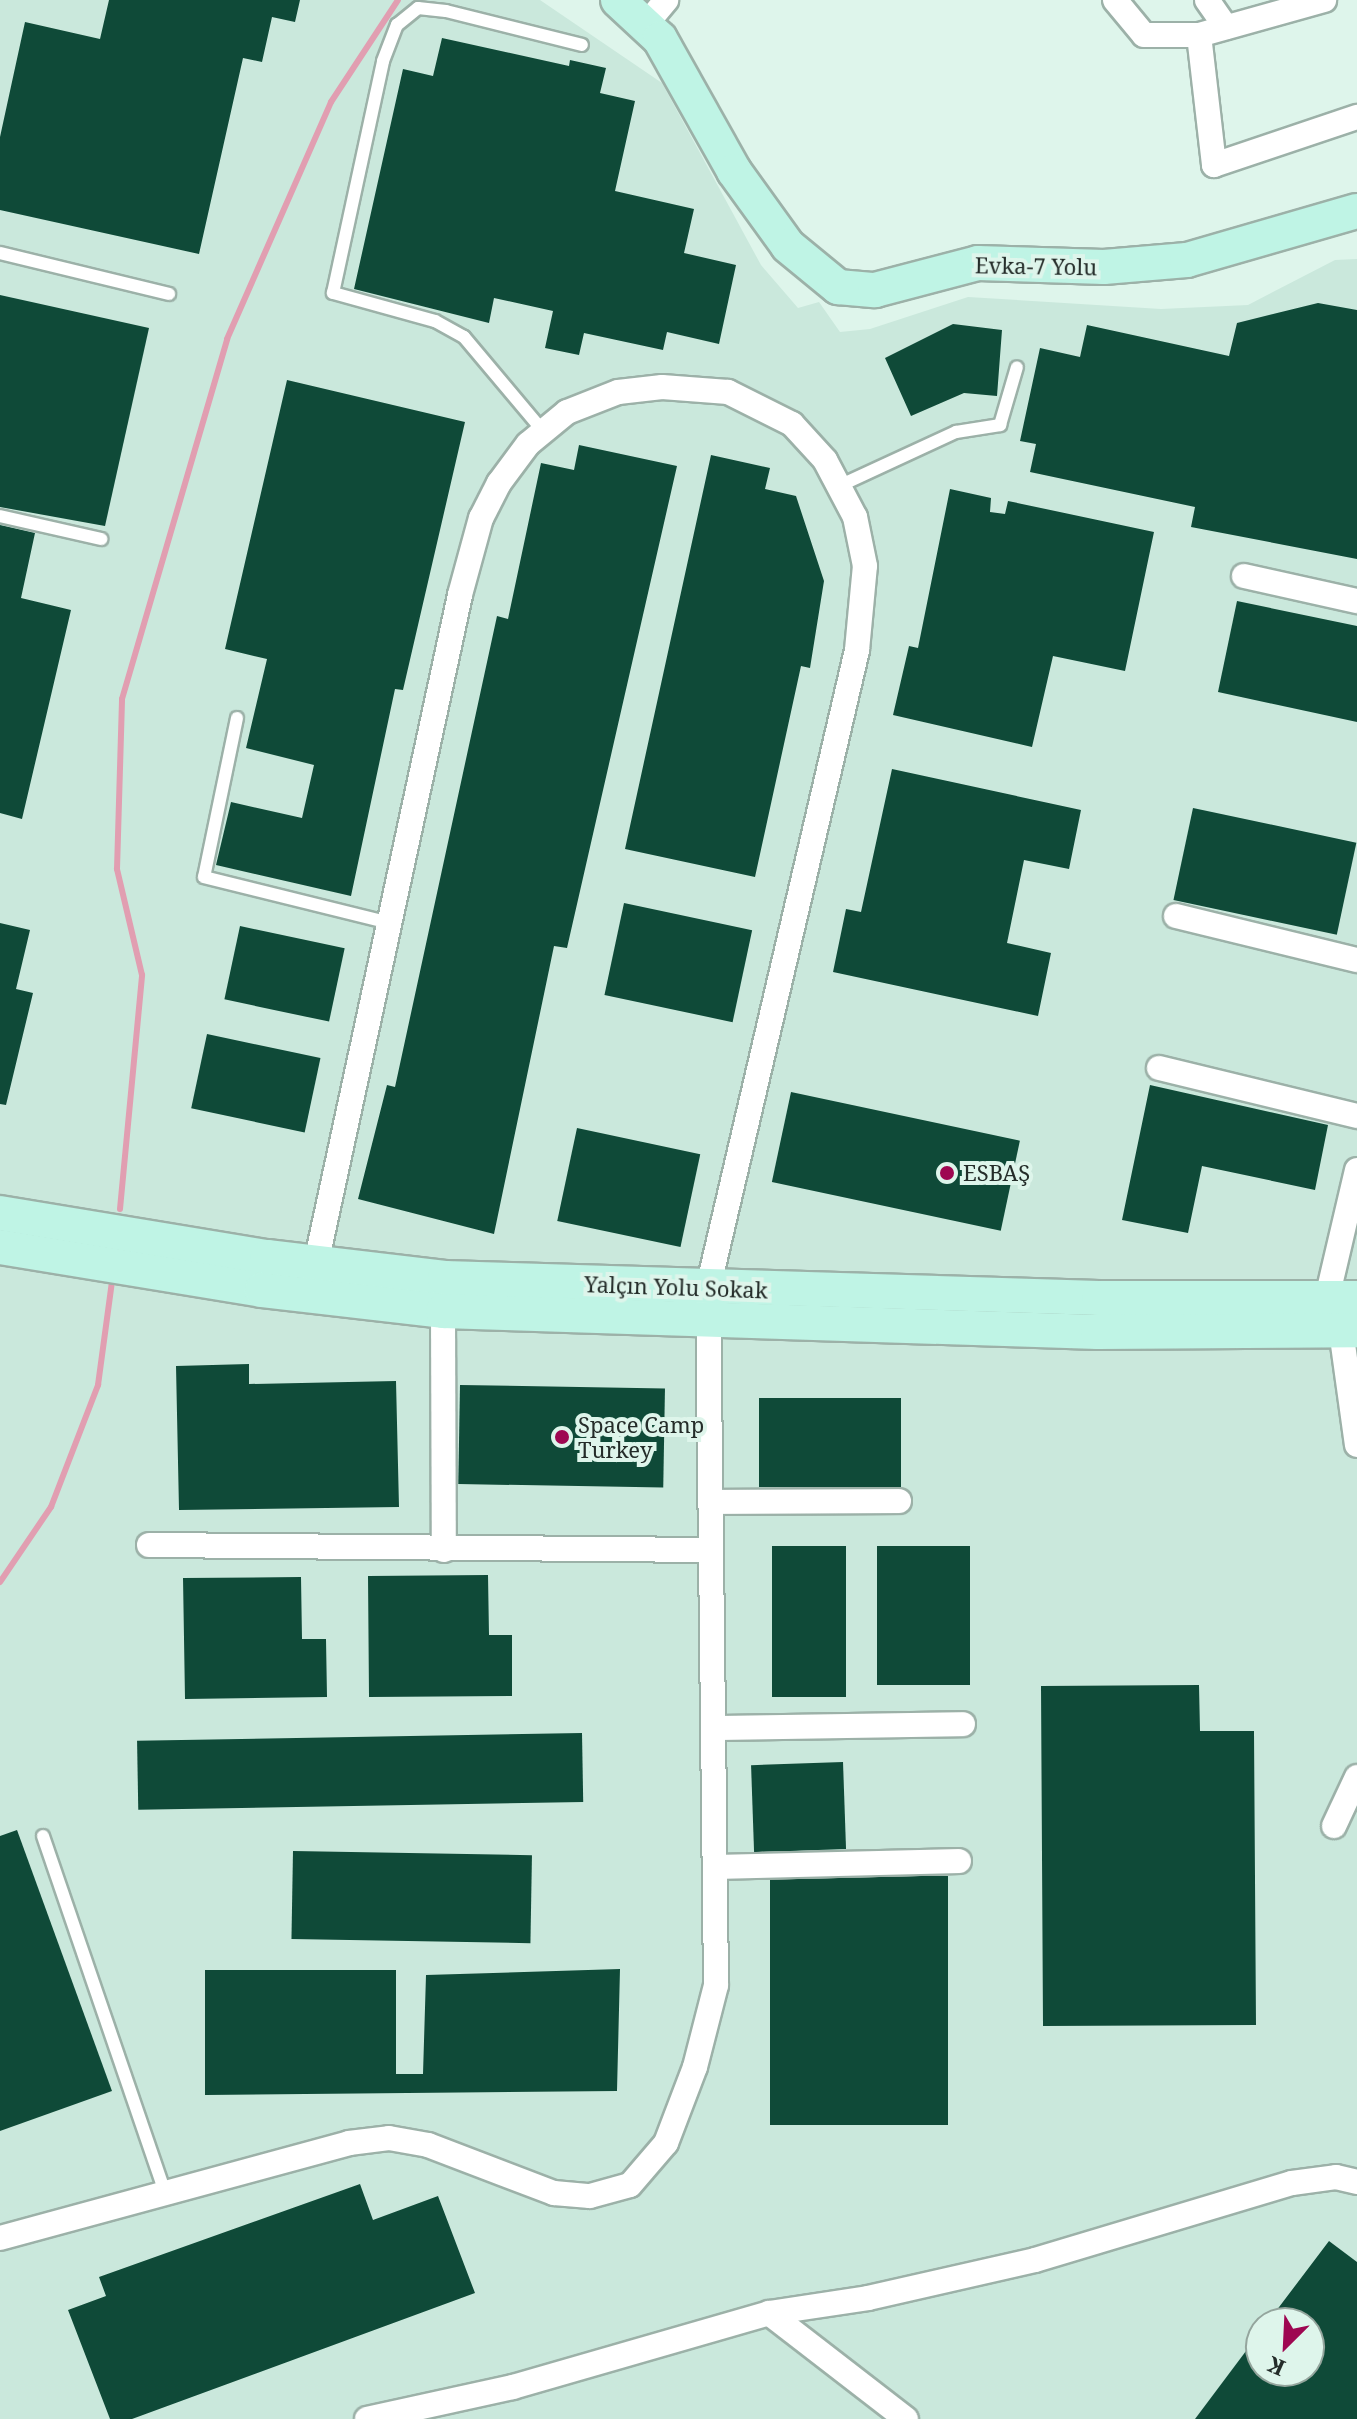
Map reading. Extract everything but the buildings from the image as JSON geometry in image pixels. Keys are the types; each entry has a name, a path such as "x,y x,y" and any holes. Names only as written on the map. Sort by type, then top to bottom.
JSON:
{"street":[{"name":"Evka-7 Yolu","path":"618,0 656,12 671,56 734,171 779,234 821,278 838,287 875,290 978,263 1104,267 1187,260 1357,211"},
{"path":"1115,0 1144,35 1199,35 1324,0"},
{"path":"1207,0 1226,27"},
{"path":"1199,35 1214,165 1357,117"},
{"path":"0,2238 349,2143 389,2138 428,2145 554,2193 590,2196 630,2185 666,2143 695,2067 716,1985 709,1305 857,650 865,566 855,517 825,460 792,424 728,392 662,387 618,392 567,412 543,431 499,483 481,518 386,922 313,1279"},
{"path":"1244,576 1357,601"},
{"path":"1176,916 1357,960"},
{"path":"1159,1068 1357,1116"},
{"path":"1357,1170 1342,1298 1349,1330 1357,1445"},
{"name":"Yalçın Yolu Sokak","path":"0,1213 313,1279 443,1311 1342,1298"},
{"name":"Yalçın Yolu Sokak","path":"0,1247 313,1279 445,1278 709,1305 1098,1332 1349,1330"},
{"path":"443,1311 444,1550"},
{"path":"710,1502 899,1501"},
{"path":"149,1545 710,1550"},
{"path":"715,1728 963,1724"},
{"path":"1334,1826 1357,1777"},
{"path":"717,1867 959,1861"},
{"path":"367,2419 513,2387 769,2313 868,2298 1035,2260 1292,2183 1336,2177 1357,2182"},
{"path":"769,2313 906,2419"}],"lane":[{"path":"543,431 474,343 435,321 333,293 383,61 397,25 418,8 582,45"},
{"path":"0,253 169,294"},
{"path":"839,486 956,432 1000,425 1017,367"},
{"path":"0,516 101,539"},
{"path":"237,718 204,877 386,922"},
{"path":"43,1836 165,2193"}],"shaded area":[{"path":"0,0 540,0 662,83 761,265 798,308 819,302 840,332 870,329 968,297 1161,309 1248,305 1335,260 1357,259 1357,2419 0,2419"}],"waterway":[{"path":"120,1209 142,975 117,869 122,699 227,339 331,102 398,0"},
{"path":"0,1582 51,1507 98,1385 112,1282"}],"place":[{"name":"ESBAŞ","path":"947,1173"},
{"name":"Space Camp Turkey","path":"562,1437"}]}
